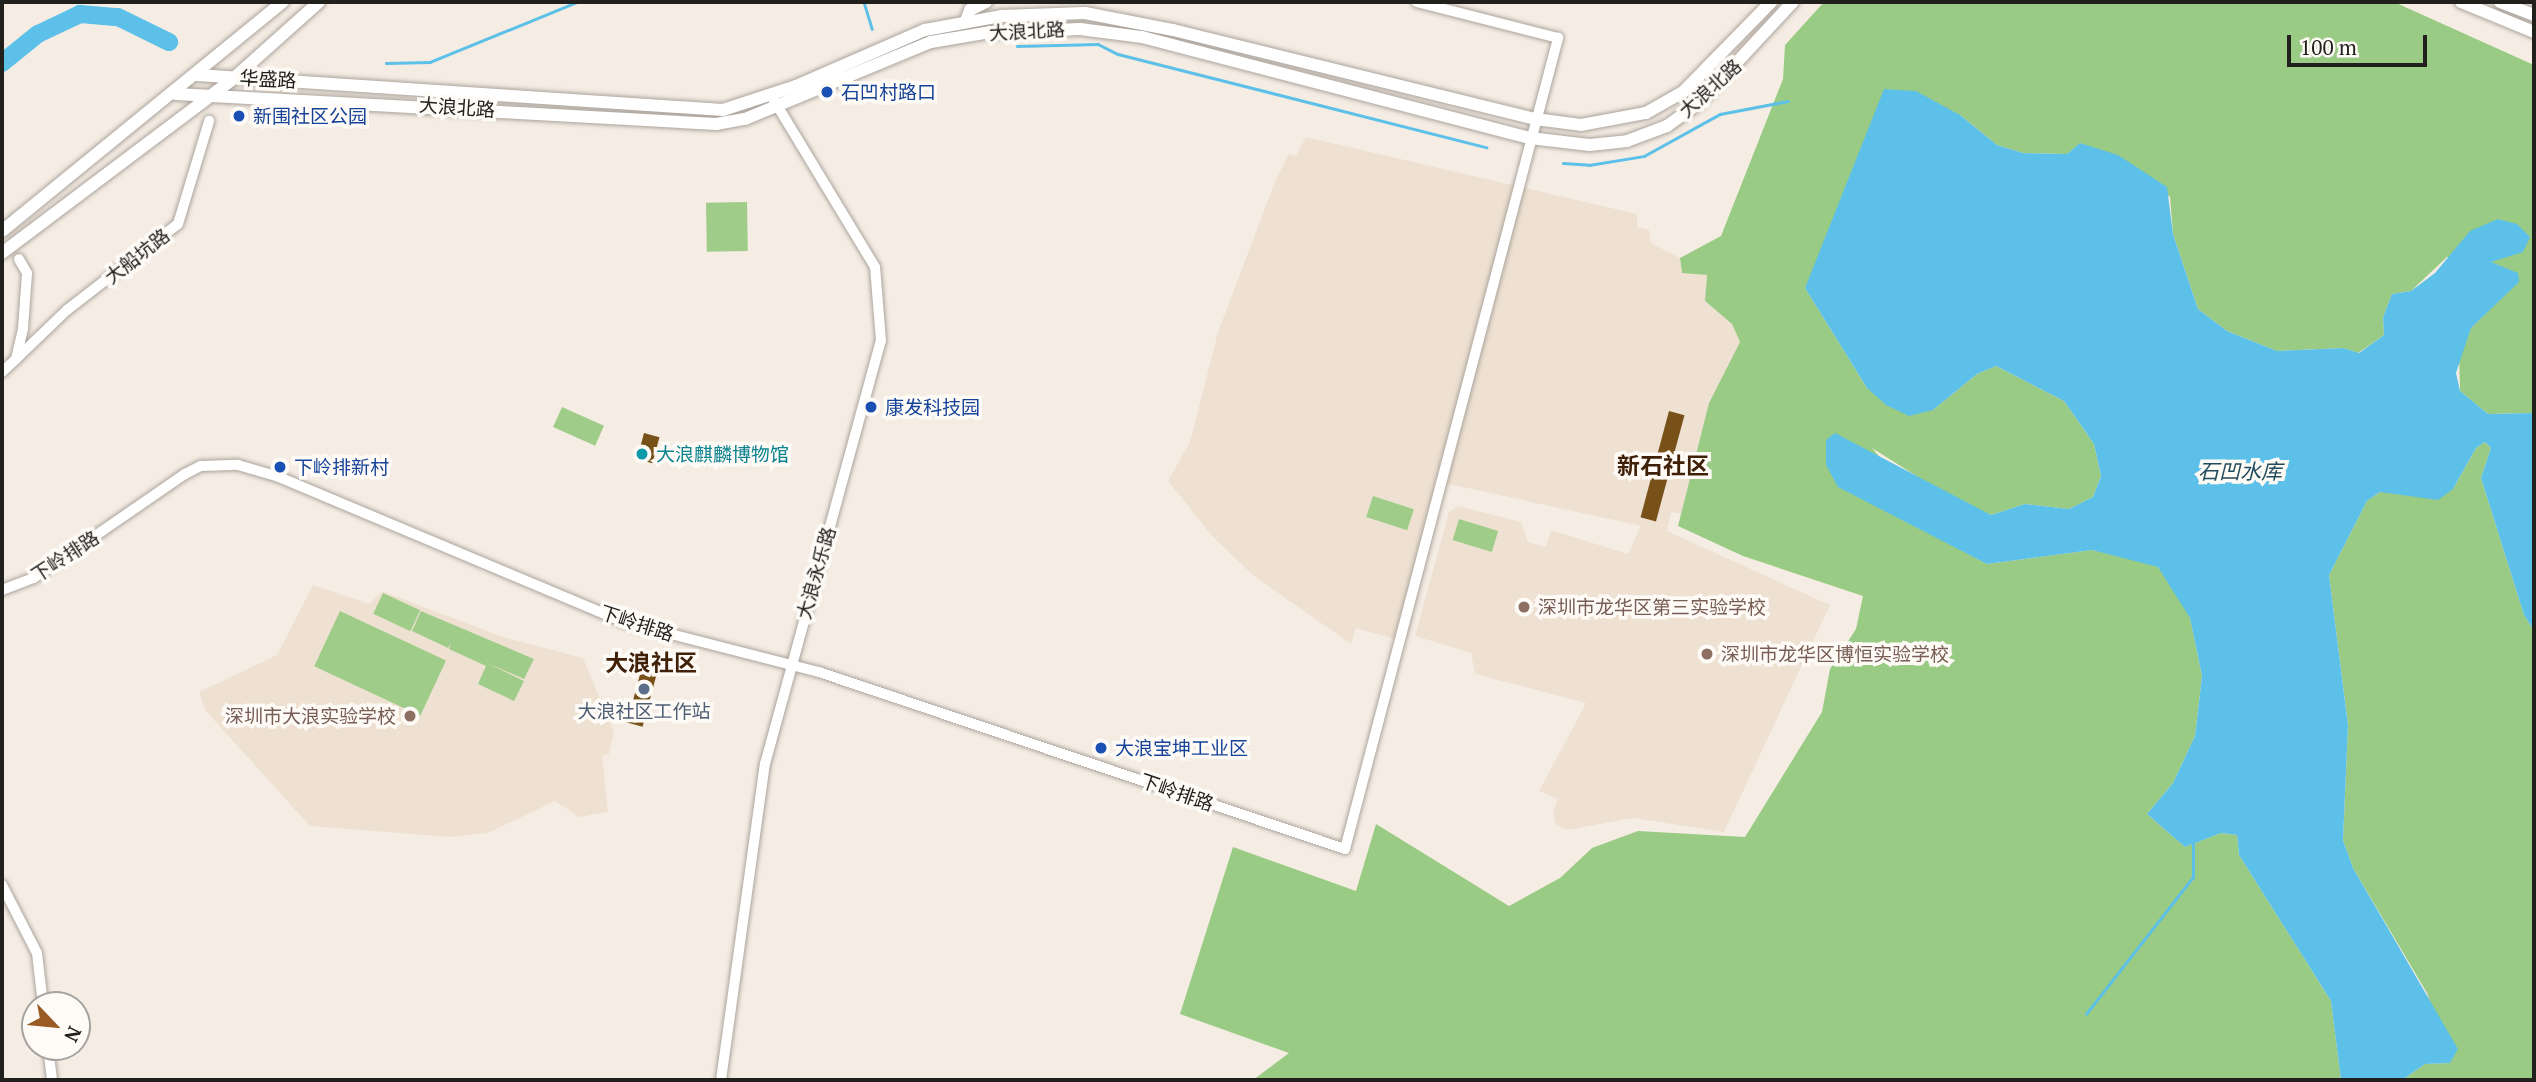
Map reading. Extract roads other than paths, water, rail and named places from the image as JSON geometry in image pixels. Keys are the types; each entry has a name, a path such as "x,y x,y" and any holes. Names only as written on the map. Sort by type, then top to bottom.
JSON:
{"main road":[{"path":"2,231 176,94 284,2"},
{"path":"2,253 234,78 319,2"},
{"path":"966,21 970,10 986,2"},
{"name":"大浪北路","path":"212,95 341,103 419,103 690,125 738,120 898,38 966,21 1050,12 1128,19 1535,119 1581,125 1646,113 1683,92 1771,2"},
{"name":"大浪北路","path":"339,82 699,111 730,109 772,101 932,42 985,33 1080,29 1142,37 1530,138 1590,145 1627,141 1667,125 1699,103 1794,2"},
{"path":"2462,2 2534,32"},
{"path":"2500,2 2534,15"},
{"path":"2530,2 2534,10"},
{"name":"华盛路","path":"197,75 339,82"},
{"name":"华盛路","path":"176,94 212,95"}],"street":[{"path":"1417,2 1558,38 1530,138"},
{"name":"大浪永乐路","path":"721,1080 765,764 789,664 876,363 881,300 870,256 772,101"},
{"name":"大船坑路","path":"2,372 67,310 178,224 209,121"},
{"name":"下岭排路","path":"2,590 34,578 185,474 201,466 238,465 279,477 624,622 789,664 1345,849 1530,138"},
{"path":"16,359 28,280 19,259"},
{"path":"2,885 37,953 41,991"},
{"path":"50,1061 52,1080"}],"water":[{"name":"石凹水库","path":"1884,89 1916,91 1960,115 1997,145 2023,153 2067,154 2080,143 2118,155 2167,187 2173,234 2198,309 2227,331 2277,351 2343,348 2359,353 2384,335 2383,317 2392,294 2411,291 2435,273 2470,231 2498,219 2517,224 2530,237 2523,252 2491,262 2518,273 2519,282 2471,328 2456,373 2460,391 2488,414 2534,413 2534,631 2524,615 2481,478 2491,448 2485,442 2476,448 2453,489 2438,500 2380,492 2367,501 2329,575 2348,725 2343,840 2353,868 2458,1049 2450,1063 2425,1064 2402,1080 2341,1080 2331,1001 2239,855 2237,835 2221,833 2185,847 2147,814 2173,783 2195,736 2202,676 2190,618 2158,567 2092,550 1987,564 1838,487 1826,465 1826,440 1835,433 1991,515 2025,504 2069,509 2093,497 2101,476 2094,444 2064,401 1996,366 1977,374 1933,410 1909,416 1886,405 1867,388 1805,288"}],"waterway":[{"path":"386,63 430,62 577,2"},
{"path":"864,2 872,29"},
{"path":"2,63 38,34 80,14 118,17 169,42"},
{"path":"1017,46 1098,44 1118,54 1486,147"},
{"path":"1563,163 1589,165 1644,156 1720,114 1788,101"},
{"path":"2086,1014 2193,877 2193,844"}],"place":[{"name":"石凹村路口","path":"827,92"},
{"name":"新围社区公园","path":"239,116"},
{"name":"康发科技园","path":"871,407"},
{"name":"大浪麒麟博物馆","path":"642,454"},
{"name":"下岭排新村","path":"280,467"},
{"name":"深圳市龙华区第三实验学校","path":"1524,607"},
{"name":"深圳市龙华区博恒实验学校","path":"1707,654"},
{"name":"大浪社区工作站","path":"644,689"},
{"name":"深圳市大浪实验学校","path":"410,716"},
{"name":"大浪宝坤工业区","path":"1101,748"}],"district":[{"name":"新石社区","path":"1663,466"},
{"name":"大浪社区","path":"651,663"}]}
